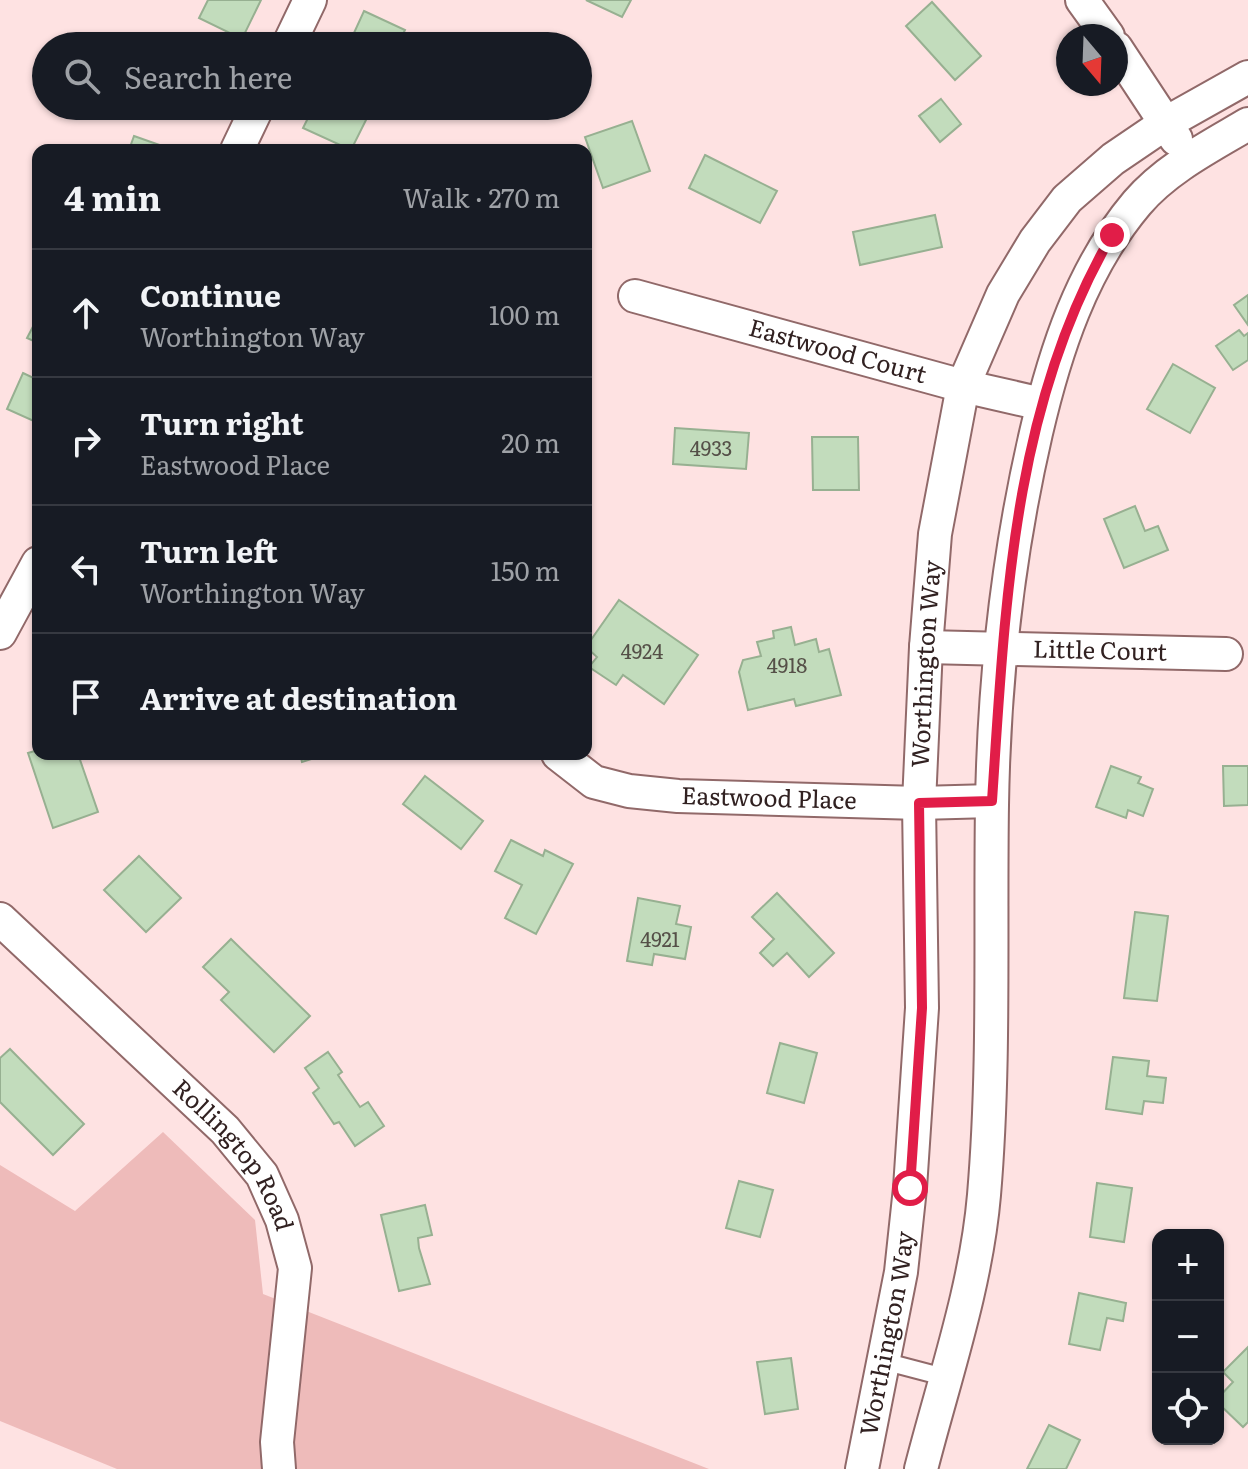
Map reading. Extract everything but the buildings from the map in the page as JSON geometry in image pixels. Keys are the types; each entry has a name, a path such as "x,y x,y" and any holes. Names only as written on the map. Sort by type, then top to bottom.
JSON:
{"street":[{"path":"295,32 310,0"},
{"path":"1082,0 1099,24"},
{"path":"1128,66 1189,159"},
{"name":"Worthington Way","path":"862,1469 901,1272 917,1109 922,1008 919,803 926,647 935,534 963,386 1003,294 1035,241 1067,199 1113,159 1166,123 1248,77"},
{"path":"240,144 251,120"},
{"path":"921,1469 972,1278 984,1198 992,1013 992,801 1002,651 1011,553 1042,404 1063,336 1091,271 1112,235 1139,200 1189,159 1248,124"},
{"name":"Eastwood Court","path":"635,296 963,386 1042,404"},
{"path":"0,633 32,574"},
{"name":"Little Court","path":"926,647 1226,654"},
{"name":"Eastwood Place","path":"566,760 594,782 629,791 678,796 919,803 992,801"},
{"name":"Rollingtop Road","path":"0,919 225,1130 262,1175 282,1220 295,1268 277,1442 279,1469"}],"lane":[{"path":"883,1361 944,1377"}],"shaded area":[{"path":"163,1132 255,1220 263,1294 709,1469 117,1469 0,1421 0,1165 75,1211"}],"route":[{"path":"910,1188 922,1008 919,803 992,801 1011,553 1022,492 1042,404 1063,336 1091,271 1112,235"}]}
